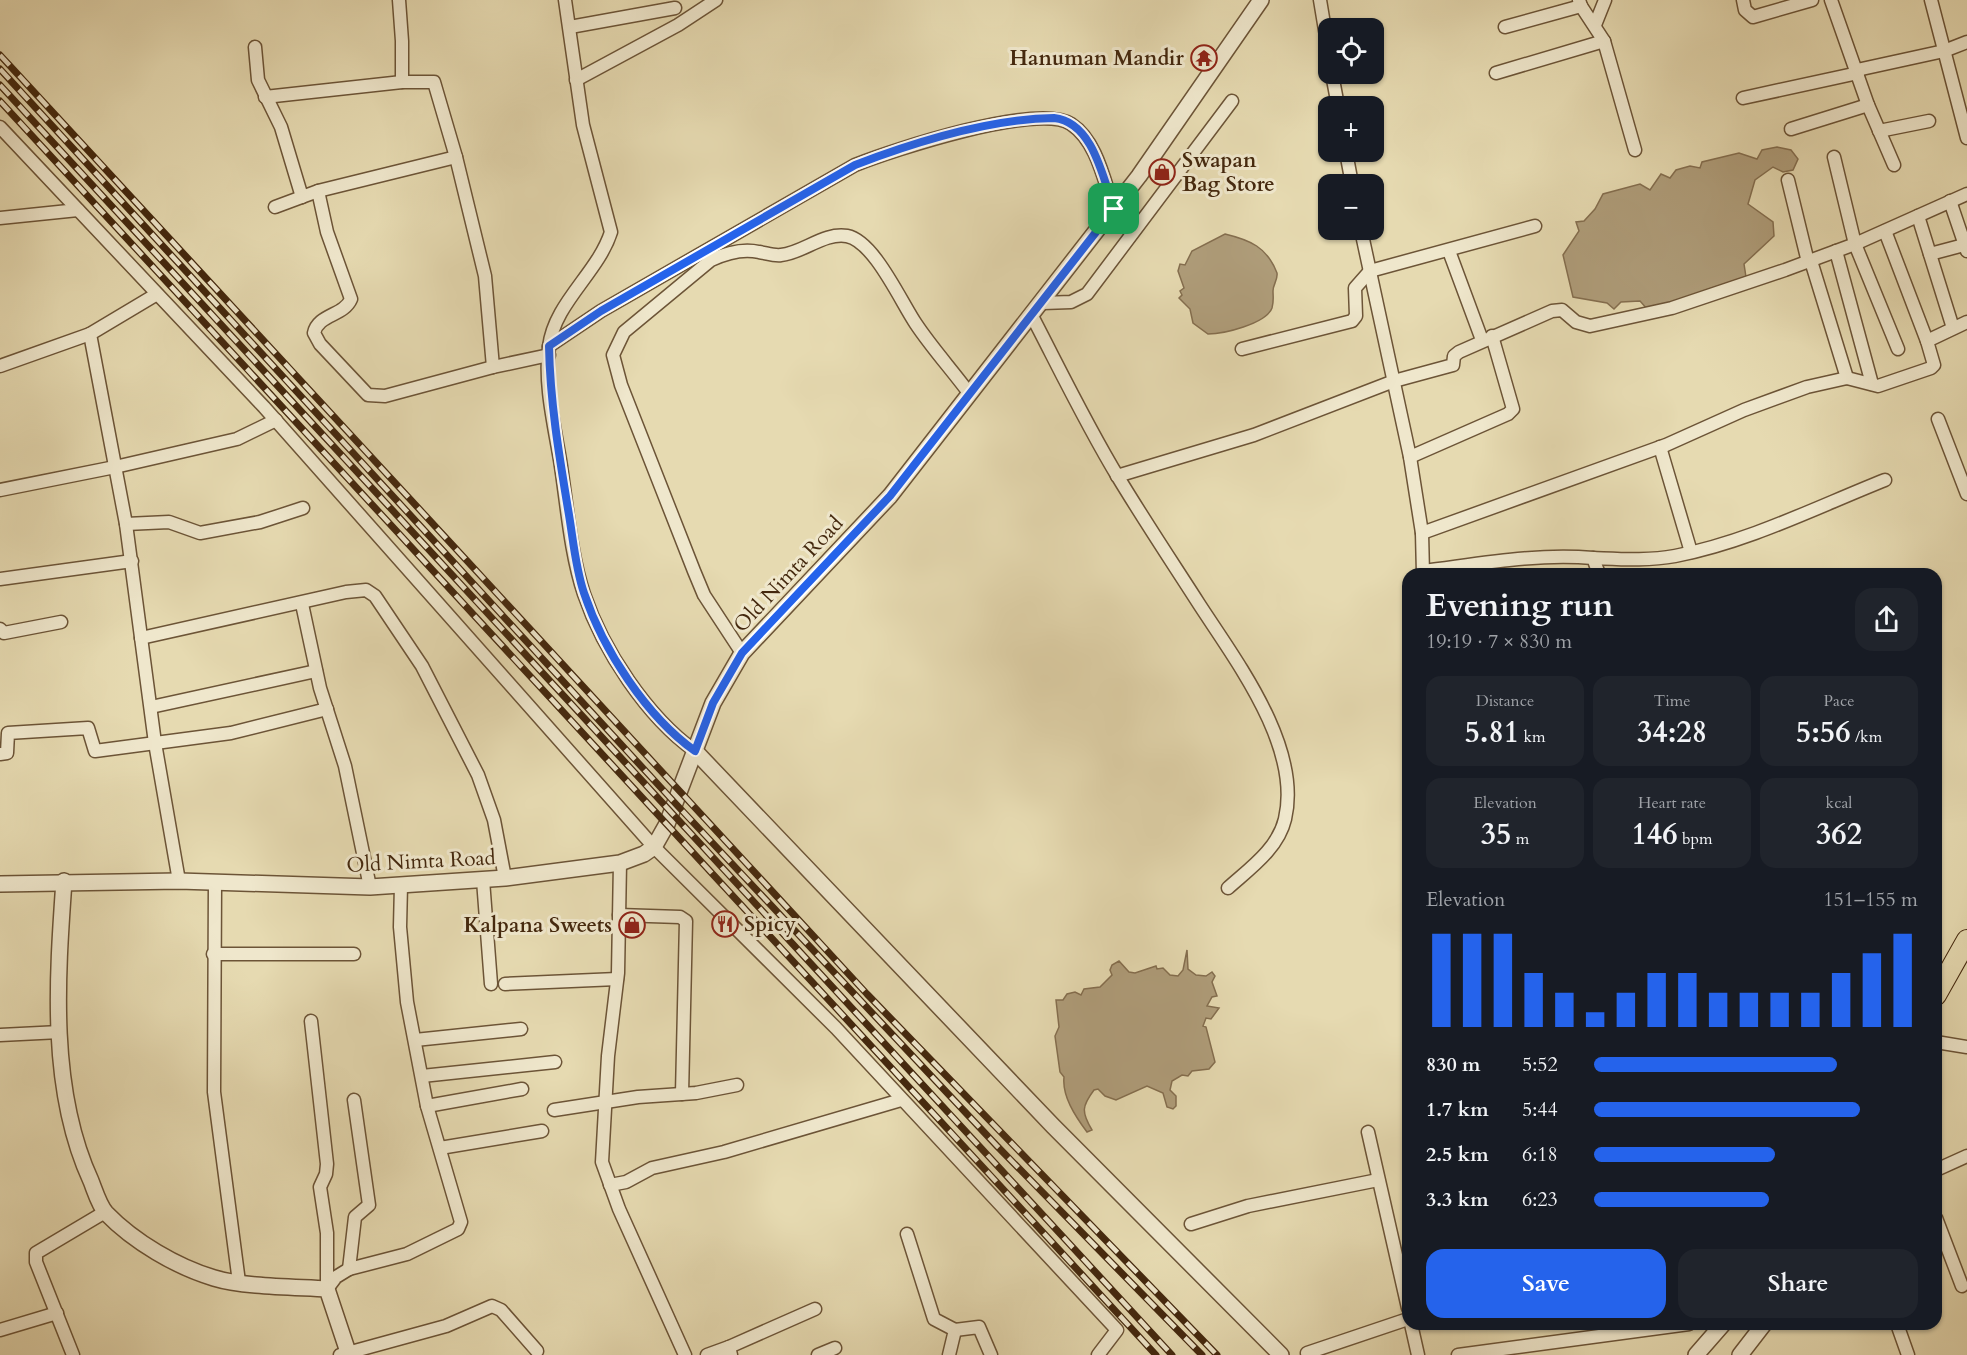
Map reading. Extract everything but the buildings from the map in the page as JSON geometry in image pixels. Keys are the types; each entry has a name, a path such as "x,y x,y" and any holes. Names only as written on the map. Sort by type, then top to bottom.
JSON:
{"main road":[{"path":"1942,984 1967,940"}],"street":[{"path":"399,0 402,82"},
{"path":"565,0 576,80 591,162 611,232 592,267 562,313 549,351 554,422 584,592 596,624 648,707 675,737 695,751 1053,1126 1281,1355"},
{"path":"576,80 678,25 716,0"},
{"path":"1320,0 1323,18"},
{"path":"1595,25 1605,0"},
{"path":"1743,0 1747,14 1754,17 1812,0"},
{"path":"1831,0 1868,105 1894,165"},
{"path":"1931,0 1967,138"},
{"name":"Old Nimta Road","path":"0,884 64,881 179,881 401,885 505,878 620,863 634,859 654,847 667,824 713,703 742,653 890,496 969,393 1043,303 1114,209 1254,3"},
{"path":"1505,27 1580,3 1604,41 1635,150"},
{"path":"570,27 674,4 678,25"},
{"path":"1496,74 1604,41"},
{"path":"1743,98 1944,51 1967,42"},
{"path":"255,47 256,72 265,97 285,137 302,197"},
{"path":"265,97 402,82 434,82 456,157 485,276 493,367"},
{"path":"1043,303 1071,302 1087,294 1232,101"},
{"path":"1791,129 1868,105"},
{"path":"318,190 327,232 351,299 349,305 319,322 314,333 320,344 363,391 368,395 385,396 549,351 601,311 855,165 894,150 1004,122 1054,118 1073,125 1092,148 1114,209"},
{"path":"1880,131 1929,121"},
{"path":"0,127 276,420 654,847 836,1028 1117,1330 1098,1355"},
{"path":"275,207 318,190 456,157"},
{"path":"1834,157 1855,244 1898,350"},
{"path":"1788,180 1810,261 1847,378"},
{"path":"1117,476 1254,435 1394,381 1453,365 1455,354 1486,338 1557,310 1582,325 1590,326 1672,308 1836,252 1967,194"},
{"path":"1930,254 1966,248 1950,201"},
{"path":"0,218 78,210"},
{"path":"1918,216 1930,254 1962,325 1927,341"},
{"path":"1242,349 1352,321 1356,316 1355,288 1370,271 1535,226"},
{"path":"1422,533 1660,447 1788,393 1847,378 1878,386 1934,366 1927,341 1885,231"},
{"path":"742,653 704,595 693,571 621,385 613,355 624,332 711,260 725,253 755,251 779,256 796,252 825,239 848,236 860,242 875,259 917,325 969,393"},
{"path":"1363,240 1410,457 1422,533 1423,568"},
{"path":"1410,457 1508,414 1513,409 1449,251"},
{"path":"1836,252 1860,332 1872,384"},
{"path":"0,366 90,334 157,294"},
{"path":"1032,316 1117,476 1256,690 1275,735 1287,794 1285,818 1279,835 1268,852 1228,888"},
{"path":"90,334 126,524 155,742 179,881"},
{"path":"1938,419 1967,494"},
{"path":"0,489 115,467 237,439 276,420"},
{"path":"1660,447 1691,552"},
{"path":"1458,568 1527,558 1657,559 1691,552 1738,539 1885,480"},
{"path":"126,524 169,522 200,533 260,522 303,508"},
{"path":"1593,558 1597,568"},
{"path":"0,579 132,561"},
{"path":"141,638 357,590 366,590 375,596 422,666 478,775 494,820 505,878"},
{"path":"302,604 316,671 345,766 370,886"},
{"path":"0,629 4,633 61,622"},
{"path":"151,707 316,671"},
{"path":"0,754 7,753 8,733 88,728 95,751 231,733 327,709"},
{"path":"620,863 617,979 608,1056 602,1150 610,1185 685,1355"},
{"path":"483,880 491,984"},
{"path":"64,881 60,939 60,1032 69,1125 76,1147 105,1212 141,1240 179,1264 218,1280 327,1289"},
{"path":"215,882 214,1092 239,1282"},
{"path":"327,1289 336,1277 349,1269 407,1254 458,1229 461,1219 427,1106 407,1002 402,956 401,885"},
{"path":"619,915 680,917 686,921 682,1094"},
{"path":"213,954 354,954"},
{"path":"505,984 617,979"},
{"path":"310,1021 327,1164 326,1174 320,1187 327,1233 327,1289 346,1354 446,1326 492,1306 501,1310 537,1351"},
{"path":"416,1040 521,1029"},
{"path":"0,1035 60,1032"},
{"path":"1942,1043 1967,1047"},
{"path":"422,1076 555,1062"},
{"path":"554,1110 737,1085"},
{"path":"427,1106 522,1089"},
{"path":"349,1269 355,1217 369,1206 354,1100"},
{"path":"610,1185 626,1182 652,1168 724,1152 901,1100"},
{"path":"440,1148 542,1131"},
{"path":"1368,1132 1402,1282"},
{"path":"1942,1167 1967,1156"},
{"path":"1191,1224 1248,1206 1378,1180"},
{"path":"73,1355 36,1262 36,1253 105,1212"},
{"path":"907,1234 934,1319 955,1330 979,1328 991,1355"},
{"path":"1942,1234 1962,1286"},
{"path":"707,1355 730,1351 815,1309"},
{"path":"0,1330 57,1313"},
{"path":"1306,1353 1402,1321"},
{"path":"949,1355 955,1330"},
{"path":"1412,1330 1416,1354"},
{"path":"1458,1355 1647,1330"},
{"path":"1696,1355 1718,1330"},
{"path":"1740,1355 1759,1330"},
{"path":"1899,1330 1908,1355"},
{"path":"818,1355 835,1348"}],"shaded area":[{"path":"1777,147 1791,150 1798,159 1793,170 1783,172 1773,167 1755,180 1748,204 1773,222 1774,236 1744,264 1746,277 1736,283 1732,281 1731,285 1648,310 1640,301 1621,302 1614,309 1607,303 1573,297 1563,255 1579,231 1576,222 1584,221 1595,209 1603,194 1640,184 1650,190 1661,174 1670,178 1676,170 1690,166 1700,168 1702,162 1739,153 1757,159 1762,150"},
{"path":"1225,234 1257,246 1273,264 1277,278 1273,289 1273,306 1268,314 1253,323 1233,330 1208,334 1193,323 1190,309 1179,298 1182,295 1180,291 1184,288 1178,271 1180,264 1185,265 1192,251"},
{"path":"1187,950 1188,969 1196,975 1206,976 1212,972 1215,976 1212,982 1217,996 1212,997 1207,1006 1219,1008 1211,1019 1206,1018 1203,1026 1206,1027 1215,1062 1209,1069 1192,1071 1188,1076 1182,1075 1172,1081 1170,1090 1176,1096 1176,1106 1173,1109 1167,1107 1163,1093 1147,1086 1116,1100 1105,1096 1098,1089 1094,1090 1084,1109 1092,1130 1087,1132 1070,1106 1065,1091 1064,1077 1060,1072 1055,1036 1059,1027 1056,1000 1063,1000 1067,994 1075,992 1081,995 1084,989 1100,987 1112,975 1110,970 1112,965 1119,961 1129,972 1135,973 1156,966 1157,969 1163,968 1170,975 1178,976 1183,970"}],"railway":[{"path":"0,55 867,994 1217,1355"},
{"path":"0,69 675,803 997,1146 1202,1355"},
{"path":"0,85 1172,1355"},
{"path":"0,101 1156,1355"}],"place":[{"name":"Hanuman Mandir","path":"1204,58"},
{"name":"Swapan Bag Store","path":"1162,172"},
{"name":"Spicy","path":"725,924"},
{"name":"Kalpana Sweets","path":"632,925"}],"route":[{"path":"1054,118 1062,119 1073,125 1083,134 1092,148 1114,209 890,496 801,594 742,653 726,676 713,703 695,751 675,737 648,707 616,657 596,624 584,592 575,553 554,422 549,377 549,346 601,311 855,165 894,150 1004,122 1054,118"}]}
